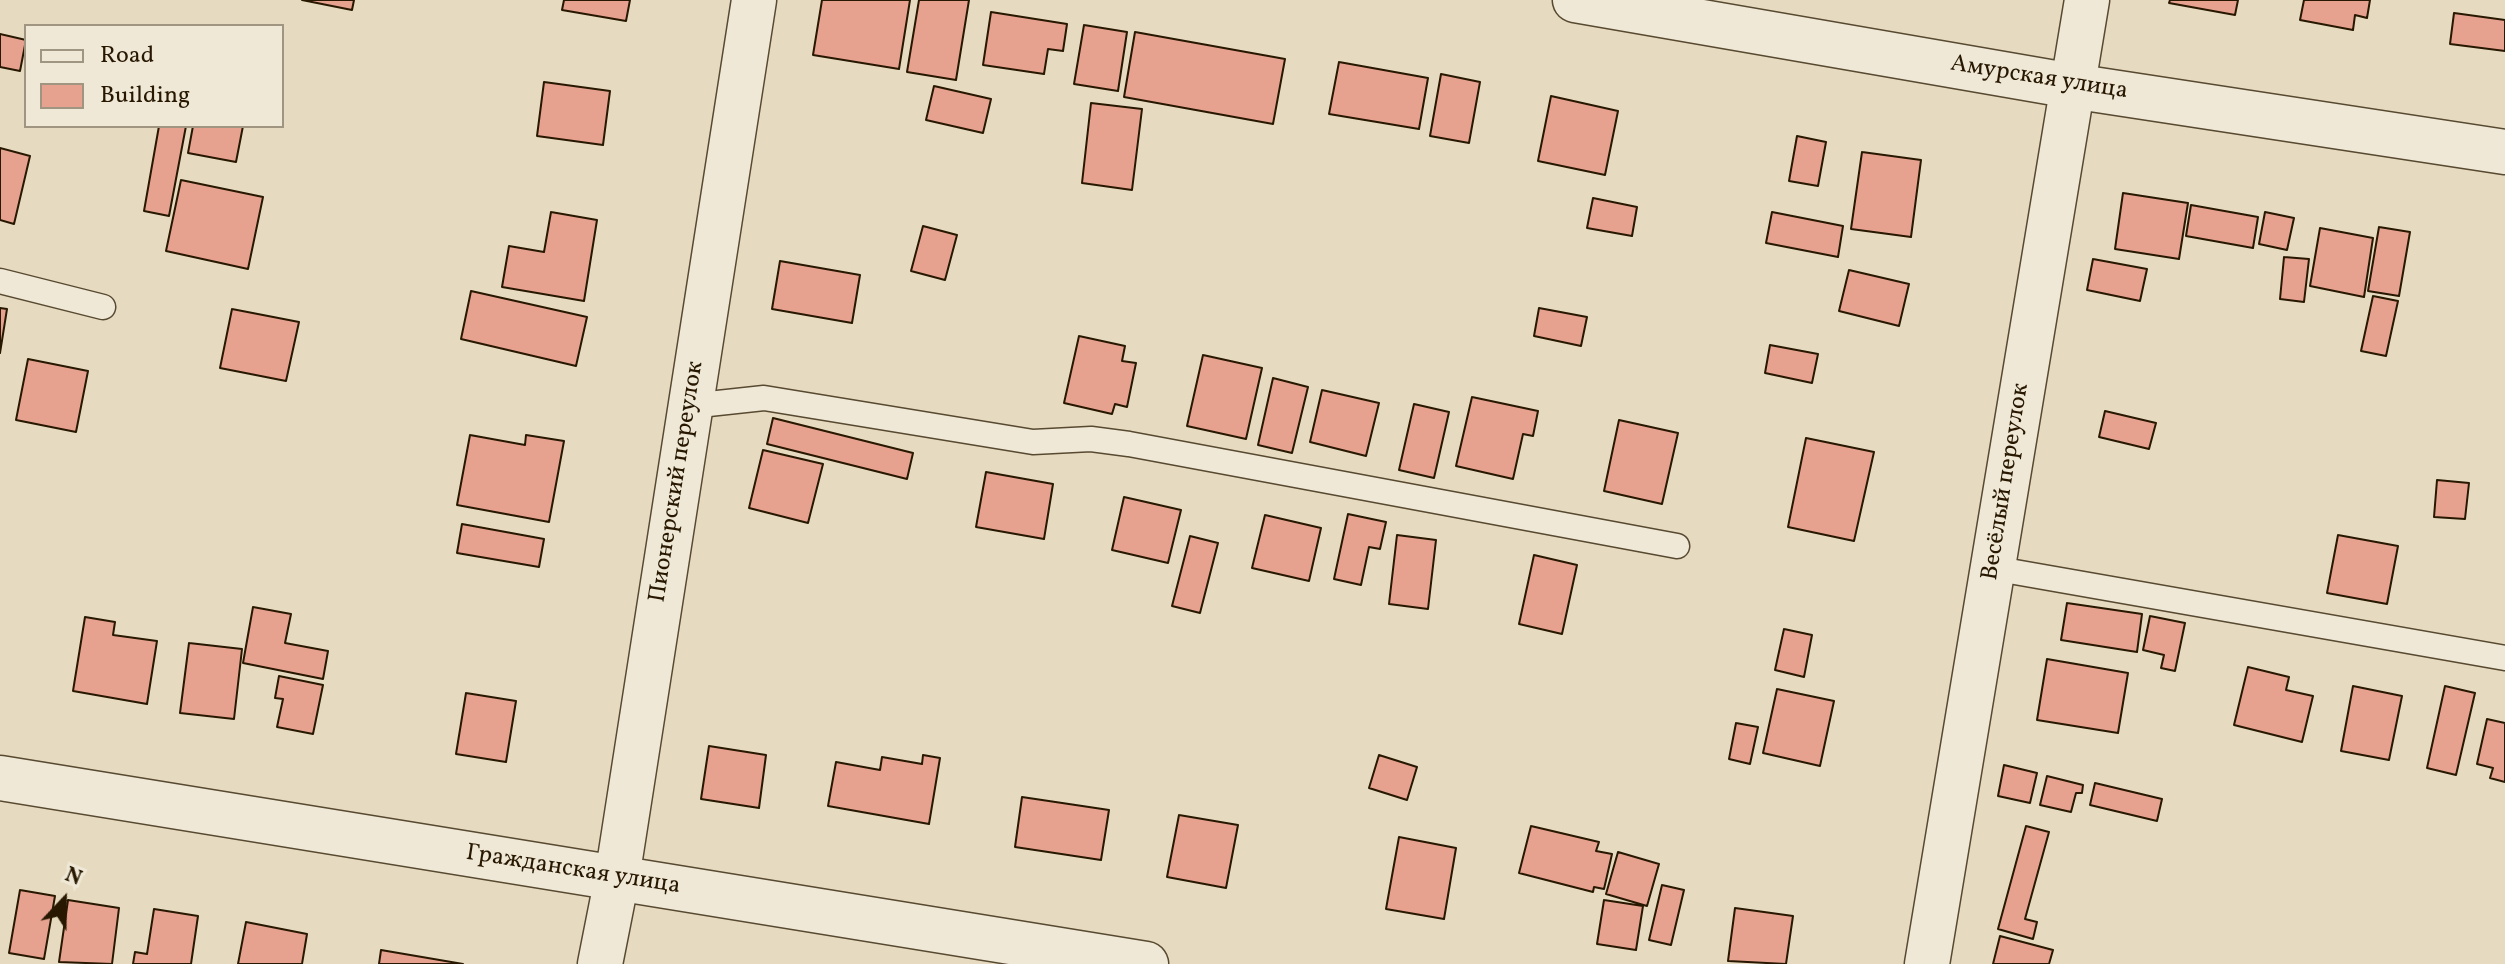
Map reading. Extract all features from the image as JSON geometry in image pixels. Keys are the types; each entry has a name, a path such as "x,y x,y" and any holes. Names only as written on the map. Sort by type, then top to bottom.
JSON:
{"street":[{"name":"Пионерский переулок","path":"600,964 617,878 754,0"},
{"name":"Амурская улица","path":"1575,0 2072,86 2505,152"},
{"name":"Весёлый переулок","path":"1927,964 2087,0"},
{"name":"Гражданская улица","path":"0,778 1146,964"}],"lane":[{"path":"0,281 103,307"},
{"path":"690,406 764,398 1033,442 1091,439 1129,444 1677,546"},
{"path":"1992,568 2505,658"}],"building":[{"path":"302,0 354,0 352,10"},
{"path":"564,0 630,0 626,21 562,10"},
{"path":"822,0 910,0 899,69 813,55"},
{"path":"919,0 969,0 956,80 907,72"},
{"path":"2170,0 2238,0 2235,15 2169,3"},
{"path":"2304,0 2370,0 2367,18 2355,15 2353,30 2300,20"},
{"path":"991,12 1067,24 1063,51 1048,49 1044,74 983,65"},
{"path":"2454,13 2505,20 2505,51 2450,44"},
{"path":"1084,25 1127,32 1118,91 1074,84"},
{"path":"1135,32 1285,59 1273,124 1124,97"},
{"path":"0,34 24,40 20,71 0,67"},
{"path":"1339,62 1428,78 1419,129 1329,114"},
{"path":"1441,74 1480,82 1469,143 1430,136"},
{"path":"544,82 610,91 603,145 537,136"},
{"path":"934,86 991,99 983,133 926,120"},
{"path":"1551,96 1618,111 1605,175 1538,161"},
{"path":"1091,103 1142,109 1132,190 1082,183"},
{"path":"159,128 186,128 169,216 144,211"},
{"path":"193,128 243,128 236,162 188,153"},
{"path":"1797,136 1826,142 1818,186 1789,181"},
{"path":"0,148 30,156 14,224 0,220"},
{"path":"1862,152 1921,160 1911,237 1851,229"},
{"path":"181,180 263,197 248,269 166,251"},
{"path":"2123,193 2188,203 2179,259 2115,249"},
{"path":"1593,198 1637,207 1632,236 1587,228"},
{"path":"2191,205 2258,217 2253,248 2186,236"},
{"path":"551,212 597,220 584,301 502,287 509,246 544,252"},
{"path":"1772,212 1843,226 1838,257 1766,243"},
{"path":"2265,212 2294,218 2287,250 2259,244"},
{"path":"923,226 957,235 945,280 911,271"},
{"path":"2379,227 2410,232 2399,296 2368,291"},
{"path":"2320,228 2373,238 2364,297 2310,286"},
{"path":"2284,257 2309,259 2304,302 2280,299"},
{"path":"2093,259 2147,269 2140,301 2087,290"},
{"path":"780,261 860,275 852,323 772,309"},
{"path":"1849,270 1909,284 1899,326 1839,311"},
{"path":"471,291 587,317 576,366 461,339"},
{"path":"2373,296 2398,301 2386,356 2361,351"},
{"path":"0,308 7,309 0,353"},
{"path":"1539,308 1587,317 1581,346 1534,336"},
{"path":"232,309 299,322 286,381 220,368"},
{"path":"1079,336 1125,346 1122,361 1136,363 1127,407 1115,404 1112,414 1064,403"},
{"path":"1770,345 1818,354 1812,383 1765,373"},
{"path":"1203,355 1262,368 1246,439 1187,426"},
{"path":"28,359 88,371 76,432 16,420"},
{"path":"1273,378 1308,387 1292,453 1258,445"},
{"path":"1322,390 1379,403 1366,456 1310,442"},
{"path":"1472,397 1538,411 1533,436 1523,434 1513,479 1456,466"},
{"path":"1414,404 1449,412 1434,478 1399,470"},
{"path":"2105,411 2156,423 2149,449 2099,437"},
{"path":"773,418 913,453 907,479 767,444"},
{"path":"1619,420 1678,433 1662,504 1604,491"},
{"path":"470,435 525,445 526,435 564,441 549,522 457,505"},
{"path":"1806,438 1874,452 1854,541 1788,527"},
{"path":"763,450 823,464 808,523 749,508"},
{"path":"986,472 1053,484 1044,539 976,527"},
{"path":"2437,480 2469,483 2465,519 2434,517"},
{"path":"1124,497 1181,510 1168,563 1112,550"},
{"path":"1348,514 1386,522 1380,549 1369,547 1361,585 1334,579"},
{"path":"1265,515 1321,528 1309,581 1252,568"},
{"path":"462,524 544,539 539,567 457,553"},
{"path":"1397,535 1436,540 1428,609 1389,604"},
{"path":"2338,535 2398,546 2387,604 2327,593"},
{"path":"1190,536 1218,543 1200,613 1172,606"},
{"path":"1534,555 1577,565 1562,634 1519,624"},
{"path":"2067,603 2142,614 2137,652 2061,640"},
{"path":"253,607 291,614 285,643 328,651 323,679 243,663"},
{"path":"2150,616 2185,623 2175,671 2161,668 2164,655 2143,650"},
{"path":"85,617 115,622 113,635 157,641 147,704 73,691"},
{"path":"1784,629 1812,635 1804,677 1775,670"},
{"path":"189,643 242,649 234,719 180,713"},
{"path":"2047,659 2128,673 2118,733 2037,720"},
{"path":"2248,667 2289,677 2286,690 2313,696 2302,742 2234,725"},
{"path":"279,676 323,685 313,734 277,727 283,699 275,698"},
{"path":"2353,686 2402,696 2389,760 2341,751"},
{"path":"2445,686 2475,693 2456,775 2427,768"},
{"path":"1777,689 1834,701 1820,766 1763,753"},
{"path":"466,693 516,701 506,762 456,754"},
{"path":"2487,719 2505,723 2505,782 2490,778 2493,768 2477,764"},
{"path":"1736,723 1758,727 1750,764 1729,759"},
{"path":"709,746 766,755 759,808 701,799"},
{"path":"923,755 940,758 929,824 828,806 836,762 880,770 882,757 922,764"},
{"path":"1379,755 1417,767 1407,800 1369,788"},
{"path":"2004,765 2037,773 2030,803 1998,796"},
{"path":"2047,776 2083,785 2082,793 2076,793 2071,812 2040,805"},
{"path":"2095,783 2162,799 2157,821 2090,805"},
{"path":"1022,797 1109,810 1101,860 1015,847"},
{"path":"1179,815 1238,825 1226,888 1167,877"},
{"path":"1531,826 1599,842 1596,851 1612,854 1604,889 1594,887 1593,892 1519,873"},
{"path":"2026,826 2049,832 2025,919 2037,922 2033,939 1998,929"},
{"path":"1399,837 1456,848 1444,919 1386,909"},
{"path":"1618,852 1659,864 1647,906 1606,894"},
{"path":"1662,885 1684,890 1671,945 1649,940"},
{"path":"20,890 55,896 44,959 9,953"},
{"path":"68,900 119,908 112,964 59,962"},
{"path":"1604,900 1643,906 1636,950 1597,944"},
{"path":"1735,908 1793,916 1786,964 1728,961"},
{"path":"154,909 198,916 191,964 133,964 135,952 147,954"},
{"path":"246,922 307,934 302,964 238,964"},
{"path":"2000,936 2053,950 2049,964 1993,964"},
{"path":"381,950 463,964 379,964"}]}
